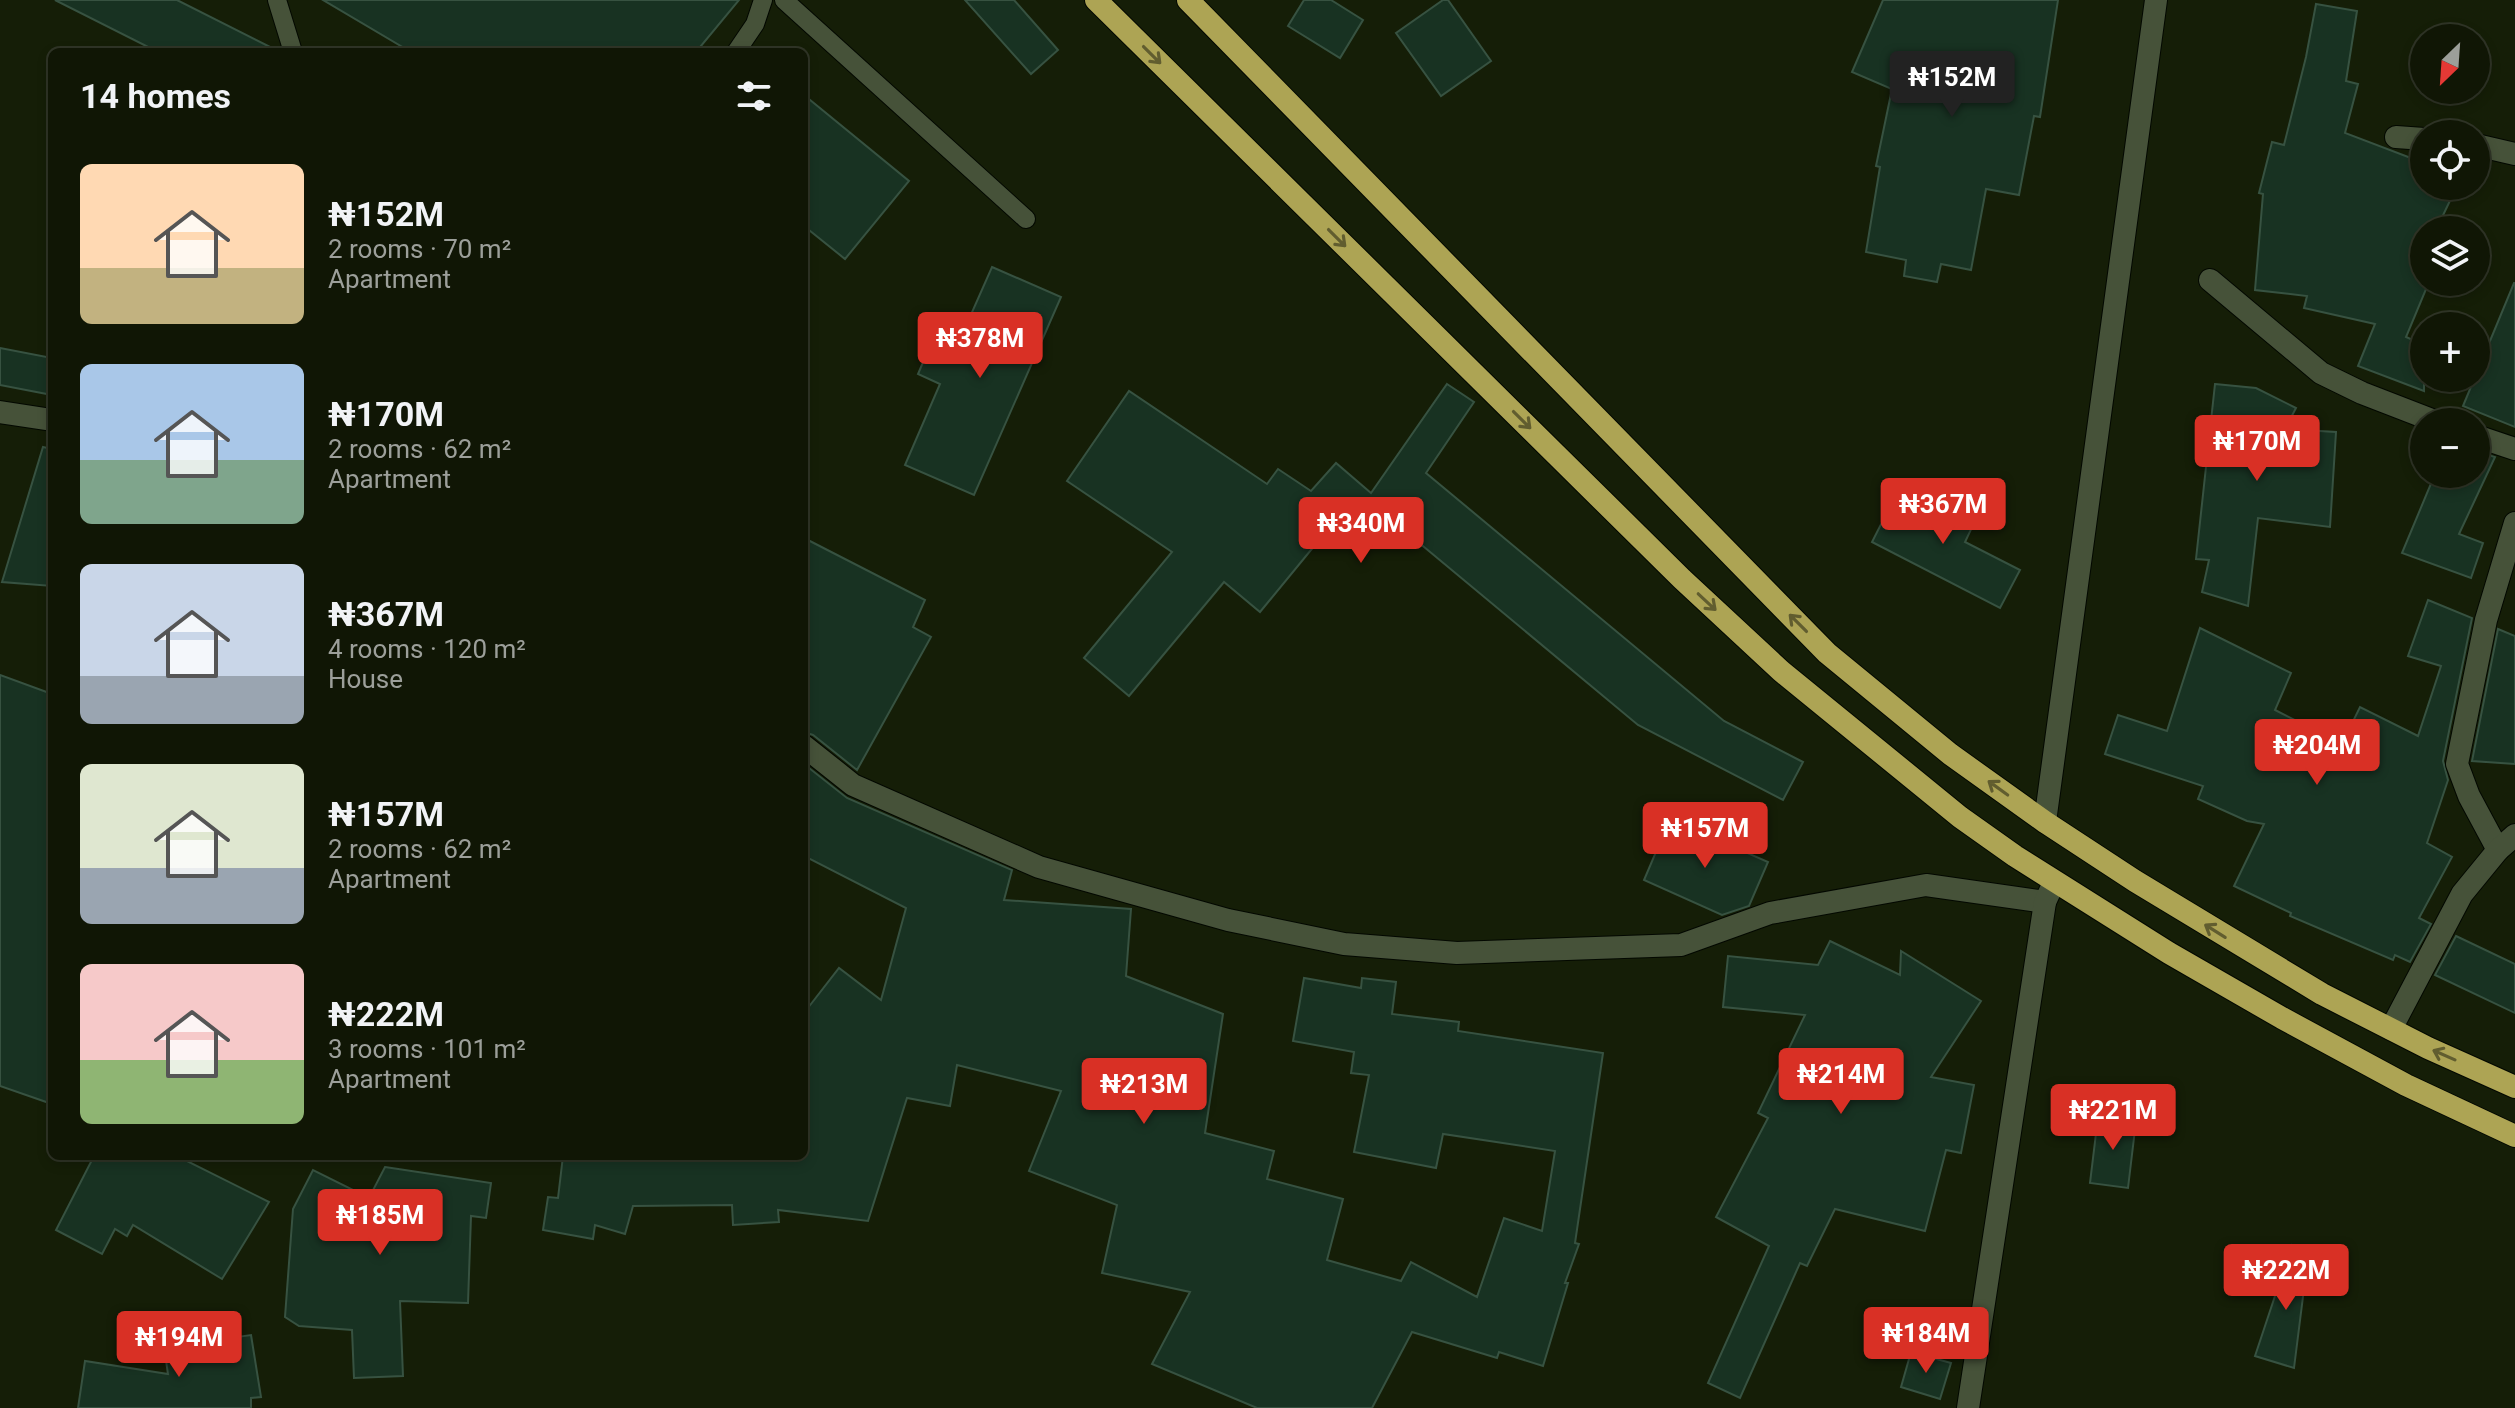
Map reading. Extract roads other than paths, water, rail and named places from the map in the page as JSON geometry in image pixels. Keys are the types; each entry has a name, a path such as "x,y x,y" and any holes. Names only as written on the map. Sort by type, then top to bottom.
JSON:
{"highway":[{"path":"1096,0 1682,579 1781,671 1960,817 2015,856 2169,953 2282,1018 2406,1085 2515,1136"},
{"path":"1188,0 1827,653 1950,754 2045,822 2228,939 2322,994 2515,1087"}],"street":[{"path":"2045,822 2156,0"},
{"path":"2396,137 2410,138"},
{"path":"2490,148 2515,154"},
{"path":"2210,280 2321,373 2410,412"},
{"path":"0,412 48,419"},
{"path":"2490,441 2515,449"},
{"path":"2391,1029 2462,894 2507,842 2469,796 2457,764 2486,620 2515,523"},
{"path":"808,749 853,785 1039,867 1228,920 1344,944 1457,953 1681,945 1770,913 1926,885 2045,902"},
{"path":"1968,1408 2045,902 2055,881"}],"lane":[{"path":"277,0 292,48"},
{"path":"739,48 755,24 763,0"},
{"path":"784,0 1026,219"}]}
